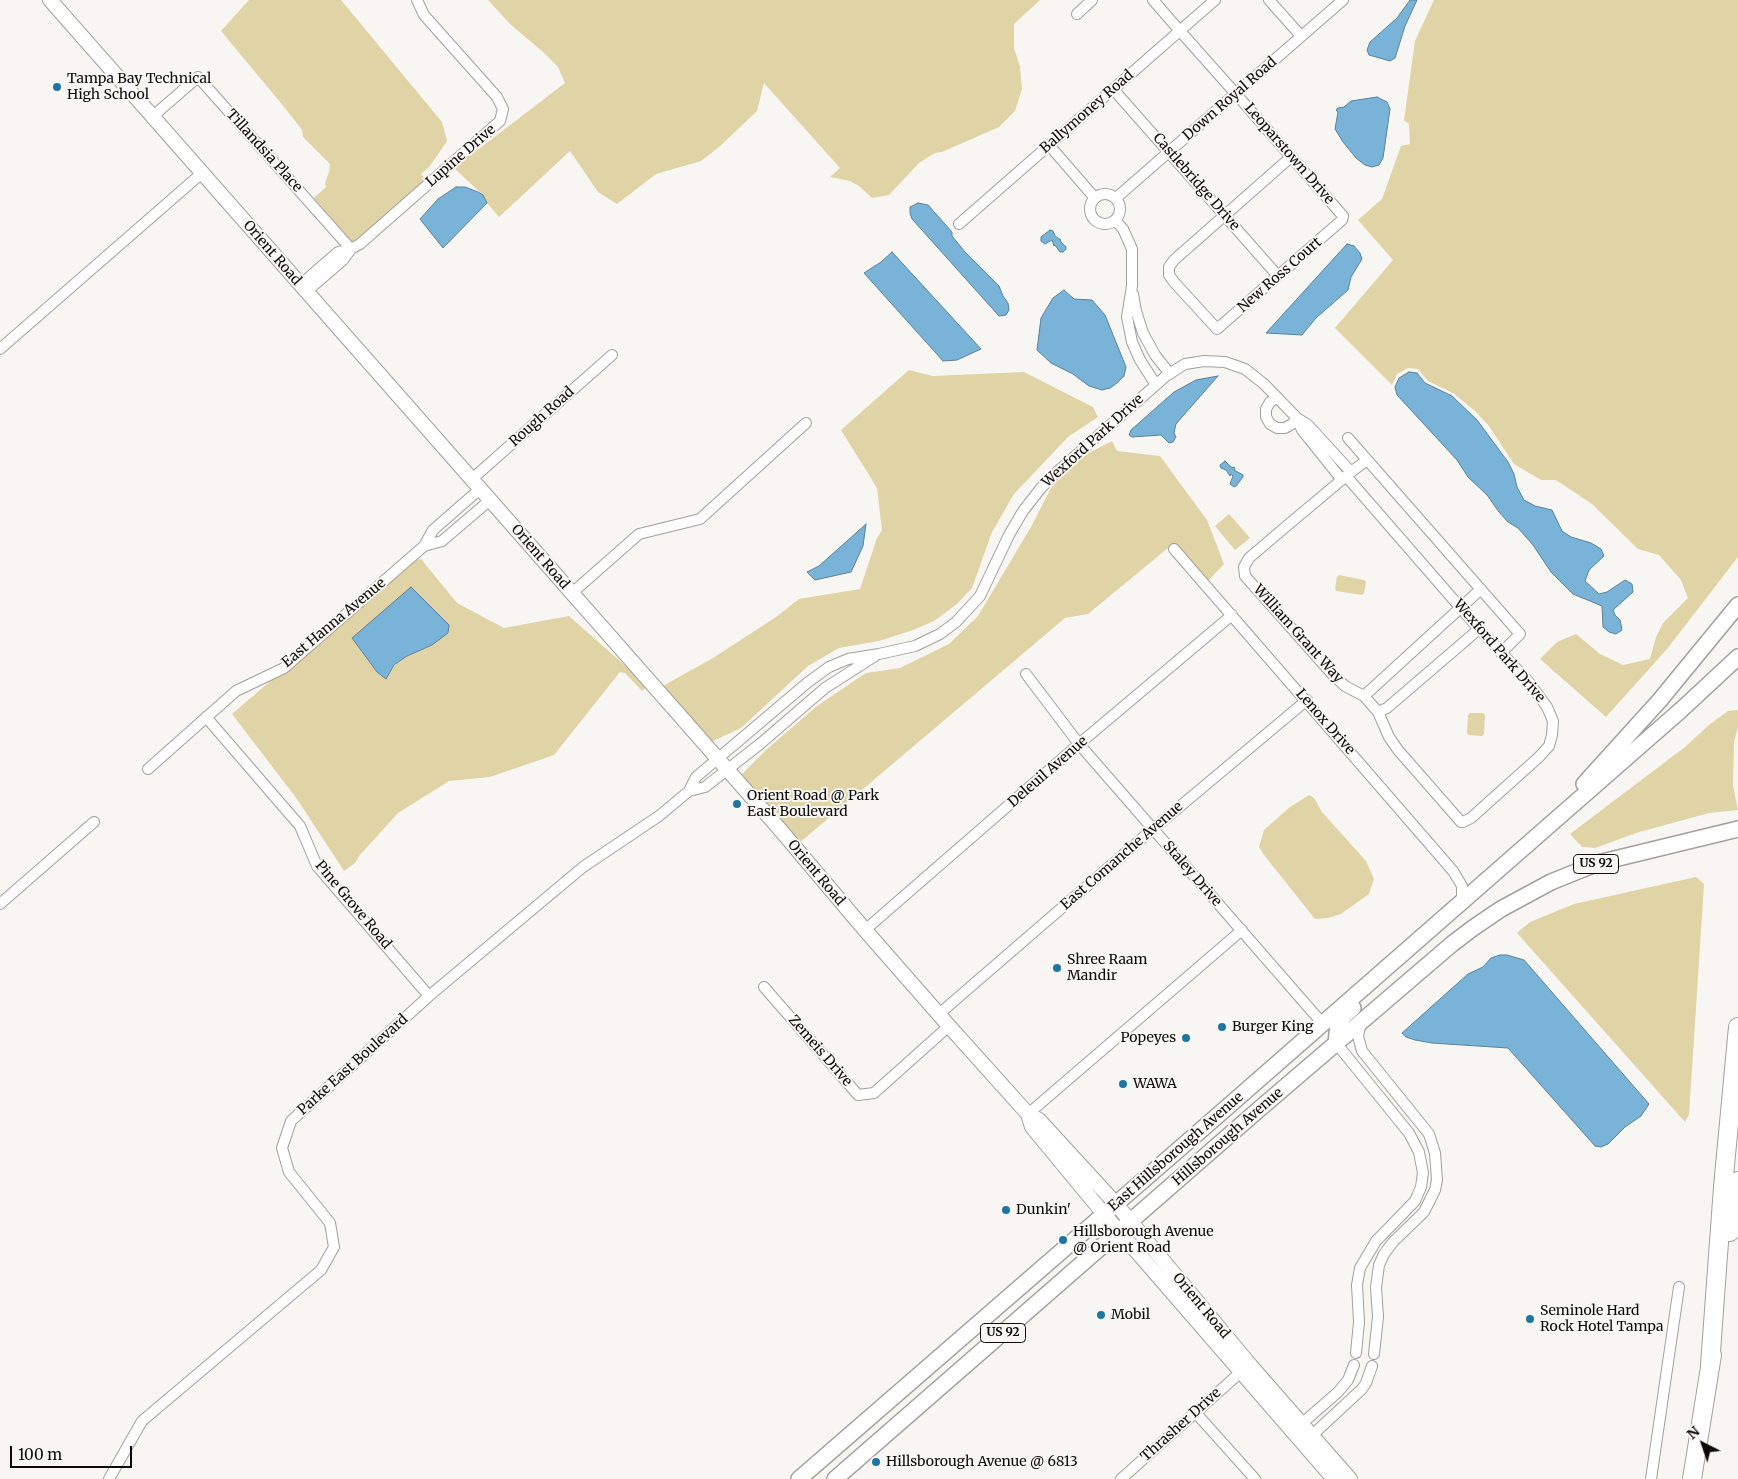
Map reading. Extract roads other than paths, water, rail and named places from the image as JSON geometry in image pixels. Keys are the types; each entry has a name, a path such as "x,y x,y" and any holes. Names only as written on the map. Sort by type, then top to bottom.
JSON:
{"highway":[{"path":"1710,1365 1723,1187 1738,1027"},
{"path":"1692,1479 1738,1181"}],"main road":[{"path":"1537,836 1660,700 1738,605"},
{"name":"US 92","path":"1462,902 1682,710 1738,657"},
{"name":"US 92","path":"1336,1043 1473,928 1501,909 1551,882 1598,863 1734,830"},
{"name":"East Hillsborough Avenue","path":"799,1479 1462,902"},
{"path":"1336,1043 1336,1030 1341,1020 1386,977 1400,956"},
{"path":"1257,1112 1274,1087 1318,1046 1322,1037 1323,1024"},
{"name":"Hillsborough Avenue","path":"1125,1227 1336,1043"},
{"name":"East Hillsborough Avenue","path":"835,1479 1125,1227"},
{"path":"871,1416 886,1435"}],"street":[{"name":"Orient Road","path":"50,0 728,770 949,1026 1028,1114 1039,1120 1242,1371 1298,1427"},
{"name":"Lupine Drive","path":"303,288 343,260 351,249 360,244 500,121 502,115 501,103 497,97 424,15 417,0"},
{"path":"1077,14 1092,0"},
{"name":"Leoparstown Drive","path":"1153,0 1343,216 1342,220"},
{"name":"Ballymoney Road","path":"959,224 1215,0"},
{"path":"1269,0 1302,36"},
{"name":"Down Royal Road","path":"1116,198 1343,0"},
{"name":"Tillandsia Place","path":"152,116 198,77 351,249"},
{"name":"Castlebridge Drive","path":"1113,89 1170,151 1278,276"},
{"path":"1049,144 1094,197"},
{"path":"1226,215 1291,157"},
{"path":"0,349 202,173"},
{"path":"1105,193 1116,198 1120,210 1115,220 1104,224 1093,219 1089,208 1094,197 1105,193"},
{"name":"New Ross Court","path":"1226,215 1174,260 1169,267 1169,275 1174,282 1217,329 1342,220"},
{"path":"1115,220 1123,229 1132,249 1132,286 1136,311 1155,355 1170,374"},
{"path":"1132,286 1127,317 1132,342 1140,360 1156,385"},
{"name":"Rough Road","path":"476,484 612,355"},
{"name":"Wexford Park Drive","path":"717,758 806,683 829,668 848,659 915,646 940,634 963,616 980,596 1009,535 1023,511 1056,472 1156,385 1185,364 1204,361 1225,362 1245,368 1264,384 1297,418 1302,430 1347,476 1479,629 1528,681 1547,707 1553,721 1549,746 1471,818 1461,822"},
{"path":"1277,398 1270,402 1266,409 1266,417 1270,424 1277,428 1285,428 1297,418"},
{"path":"572,593 639,534 700,519 806,423"},
{"path":"1348,438 1520,634 1501,653"},
{"name":"William Grant Way","path":"1367,460 1249,558 1244,567 1245,576 1334,675 1345,686 1364,696 1378,712 1389,737 1398,750 1461,822"},
{"name":"East Hanna Avenue","path":"148,769 236,691 284,668 424,546 433,530 476,484"},
{"name":"East Hanna Avenue","path":"424,546 442,541 490,500"},
{"name":"Lenox Drive","path":"1174,549 1307,700 1453,871 1462,886 1462,902"},
{"path":"1364,696 1481,589"},
{"name":"Deleuil Avenue","path":"865,930 1232,614"},
{"path":"1378,712 1387,708 1479,629"},
{"name":"Wexford Park Drive","path":"728,770 825,688 879,654"},
{"name":"Staley Drive","path":"1026,674 1079,744 1323,1024"},
{"name":"East Comanche Avenue","path":"939,1014 1153,829 1307,700"},
{"name":"Pine Grove Road","path":"206,717 300,826 318,866 429,996"},
{"name":"Parke East Boulevard","path":"109,1479 142,1421 321,1270 334,1247 330,1223 289,1172 282,1148 291,1121 429,996 583,867 659,816 689,791 696,777 717,758"},
{"name":"Parke East Boulevard","path":"689,791 705,787 728,770"},
{"path":"0,904 94,822"},
{"path":"1028,1114 1242,930"},
{"name":"Zemeis Drive","path":"764,988 858,1095 874,1093 949,1026"},
{"path":"1361,1022 1358,1036 1362,1051 1429,1134 1435,1152 1437,1180 1435,1190 1424,1212 1388,1248 1379,1265 1376,1287 1378,1317 1374,1354"},
{"path":"1336,1043 1409,1133 1419,1152 1423,1173 1421,1188 1415,1201 1376,1241 1360,1268 1357,1285 1360,1322 1356,1353"},
{"name":"Orient Road","path":"1125,1227 1251,1366 1308,1439 1350,1479"},
{"path":"1651,1479 1679,1287"},
{"path":"1298,1427 1338,1392 1348,1380 1354,1365"},
{"path":"1308,1439 1362,1388 1366,1383 1372,1366"},
{"name":"Thrasher Drive","path":"1121,1479 1242,1371"},
{"path":"1195,1412 1255,1479"},
{"name":"Orient Road","path":"1308,1439 1334,1479"}],"water":[{"path":"1410,0 1417,0 1405,26 1395,58 1390,61 1369,55 1367,50 1370,42 1397,18"},
{"path":"1377,97 1387,102 1390,109 1383,158 1379,165 1372,167 1365,165 1356,158 1343,142 1335,129 1338,112 1336,110 1344,107 1351,101"},
{"path":"456,187 465,187 478,192 483,195 487,203 443,248 420,219 438,199"},
{"path":"918,203 928,205 952,232 952,236 965,252 999,286 1008,303 1009,310 1006,315 999,316 912,219 910,207"},
{"path":"1050,230 1066,247 1063,252 1060,252 1054,246 1052,240 1045,244 1041,241 1041,237"},
{"path":"1347,244 1354,246 1362,259 1351,277 1348,290 1316,318 1302,335 1266,333"},
{"path":"892,252 981,349 957,360 943,361 864,273"},
{"path":"1064,290 1074,299 1092,300 1105,315 1126,367 1124,376 1110,388 1102,390 1089,386 1073,374 1051,363 1037,350 1041,318 1053,298"},
{"path":"1409,372 1417,373 1425,383 1452,396 1477,420 1508,462 1524,500 1535,506 1552,510 1562,531 1571,537 1591,543 1601,549 1604,556 1589,570 1585,581 1599,594 1607,592 1625,580 1632,584 1633,592 1613,610 1620,620 1622,630 1616,634 1609,632 1603,627 1602,606 1573,594 1551,572 1533,545 1518,528 1508,522 1487,495 1468,477 1457,460 1397,395 1395,387 1399,378"},
{"path":"1218,376 1176,424 1174,433 1176,437 1173,442 1169,443 1161,435 1132,437 1129,435 1131,430 1174,392 1196,380"},
{"path":"1225,461 1232,468 1235,468 1234,470 1243,475 1234,487 1230,484 1233,476 1231,474 1230,476 1226,470 1221,468 1220,465"},
{"path":"866,524 863,546 851,572 815,580 807,572 819,566"},
{"path":"411,587 449,625 448,633 432,645 407,656 394,665 386,679 377,672 352,638"},
{"path":"1500,955 1524,960 1649,1104 1641,1116 1625,1127 1608,1144 1601,1147 1595,1146 1508,1048 1432,1043 1406,1037 1402,1033 1468,974 1483,967 1491,958"}],"place":[{"name":"Tampa Bay Technical High School","path":"57,87"},
{"name":"Orient Road @ Park East Boulevard","path":"737,804"},
{"name":"Shree Raam Mandir","path":"1057,968"},
{"name":"Burger King","path":"1222,1027"},
{"name":"Popeyes","path":"1186,1038"},
{"name":"WAWA","path":"1123,1084"},
{"name":"Dunkin'","path":"1006,1210"},
{"name":"Hillsborough Avenue @ Orient Road","path":"1063,1240"},
{"name":"Mobil","path":"1101,1315"},
{"name":"Seminole Hard Rock Hotel Tampa","path":"1530,1319"},
{"name":"Hillsborough Avenue @ 6813","path":"876,1462"}]}
